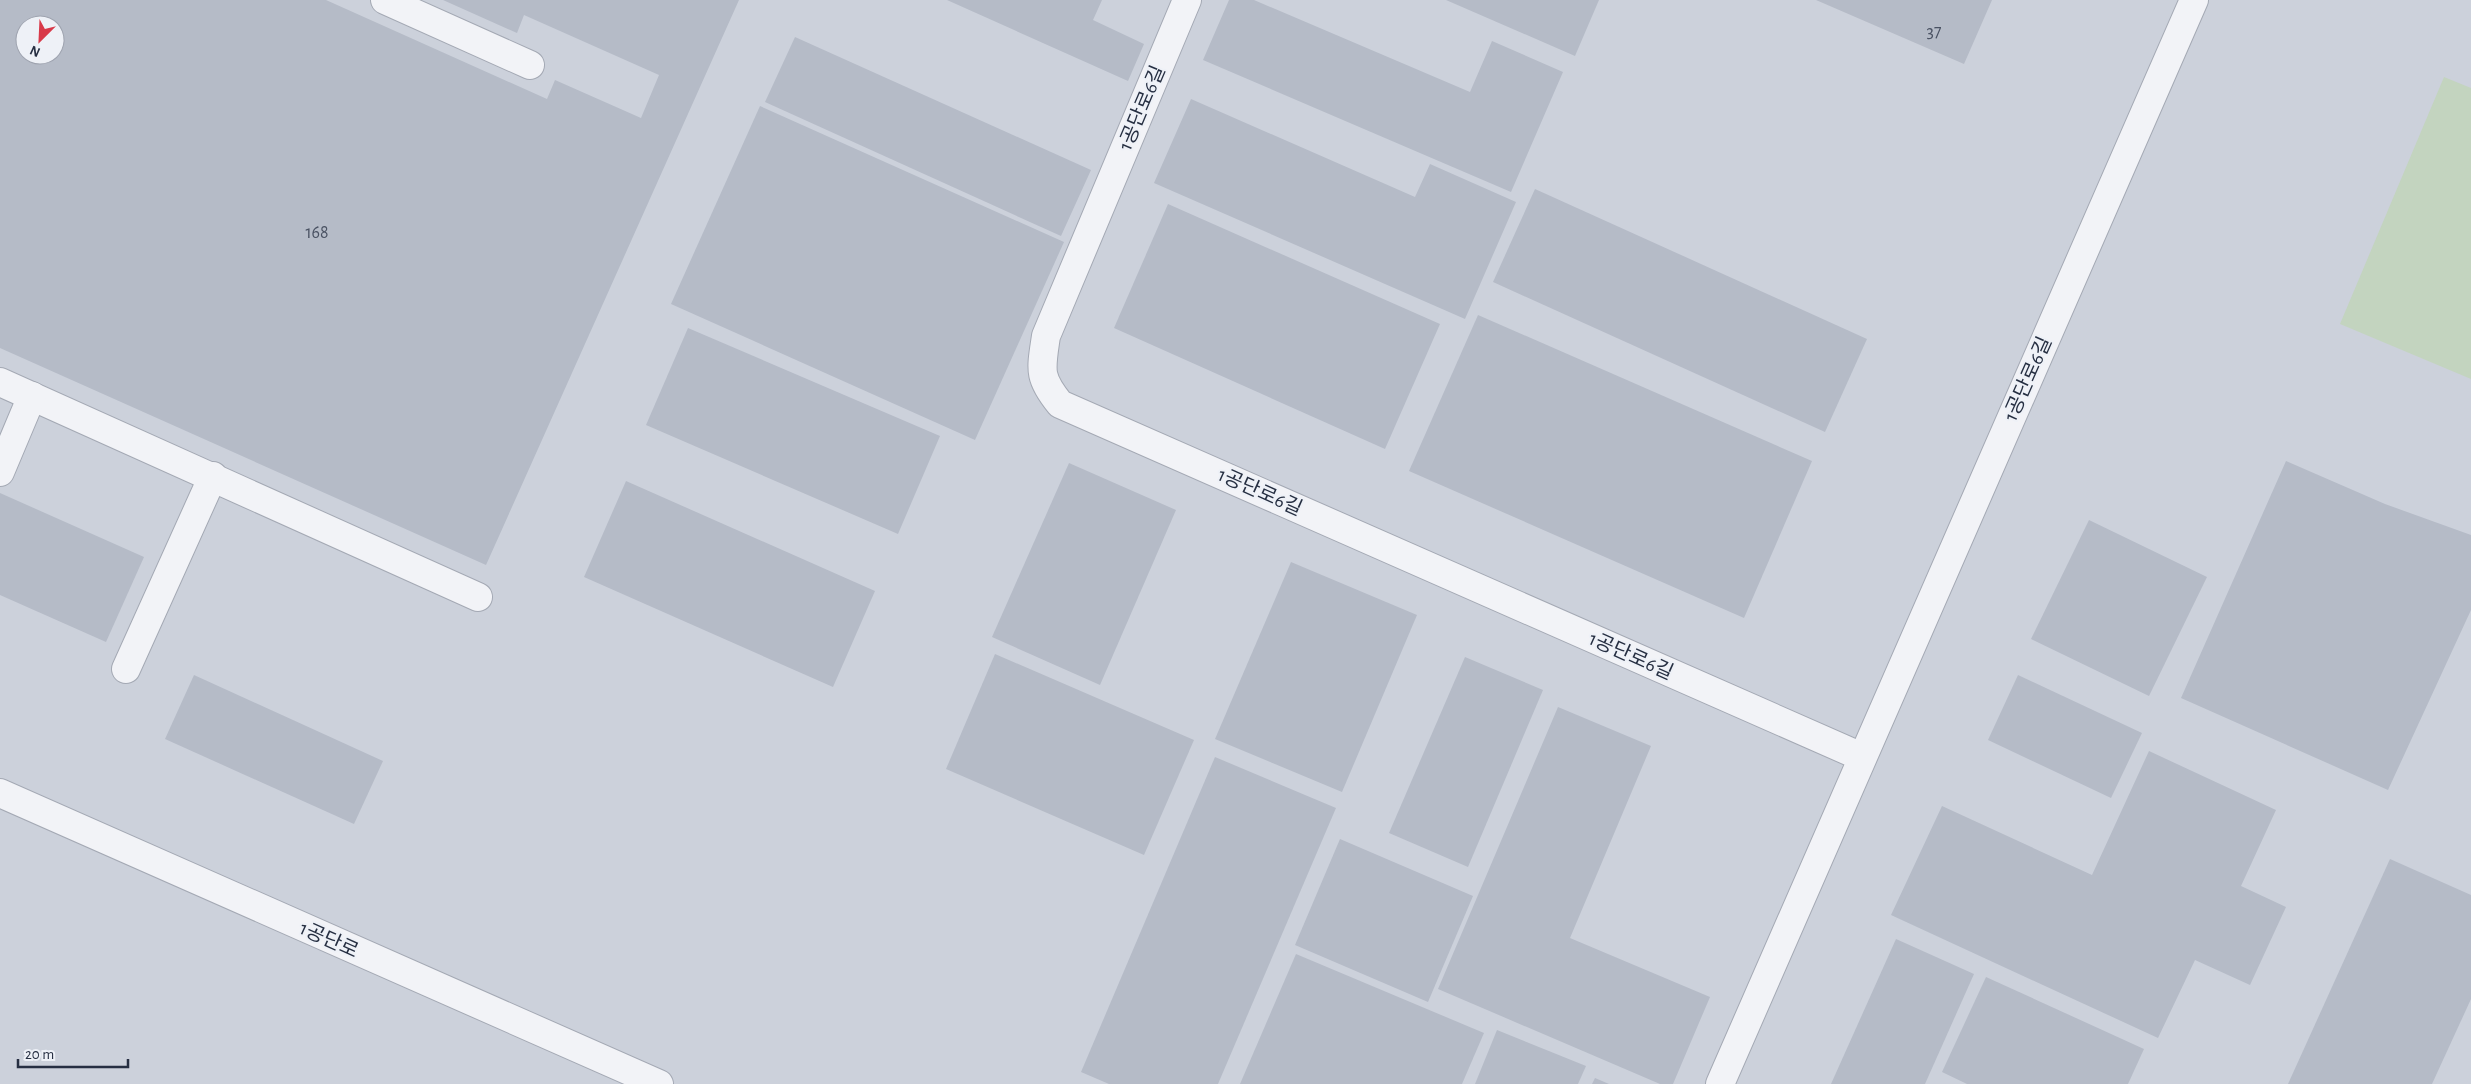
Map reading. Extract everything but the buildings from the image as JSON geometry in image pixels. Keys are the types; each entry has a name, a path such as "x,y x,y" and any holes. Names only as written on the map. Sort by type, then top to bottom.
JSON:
{"street":[{"path":"385,0 530,65"},
{"name":"1공단로6길","path":"1187,0 1046,336 1042,363 1045,386 1060,404 1862,757"},
{"name":"1공단로6길","path":"1720,1084 2194,0"},
{"path":"0,382 214,476 478,597"},
{"path":"0,472 32,396"},
{"path":"126,669 214,476"},
{"name":"1공단로","path":"0,793 659,1084"}],"shaded area":[{"path":"0,0 2471,0 2471,1084 0,1084"}],"green space":[{"path":"2444,77 2471,88 2471,379 2340,324"}]}
